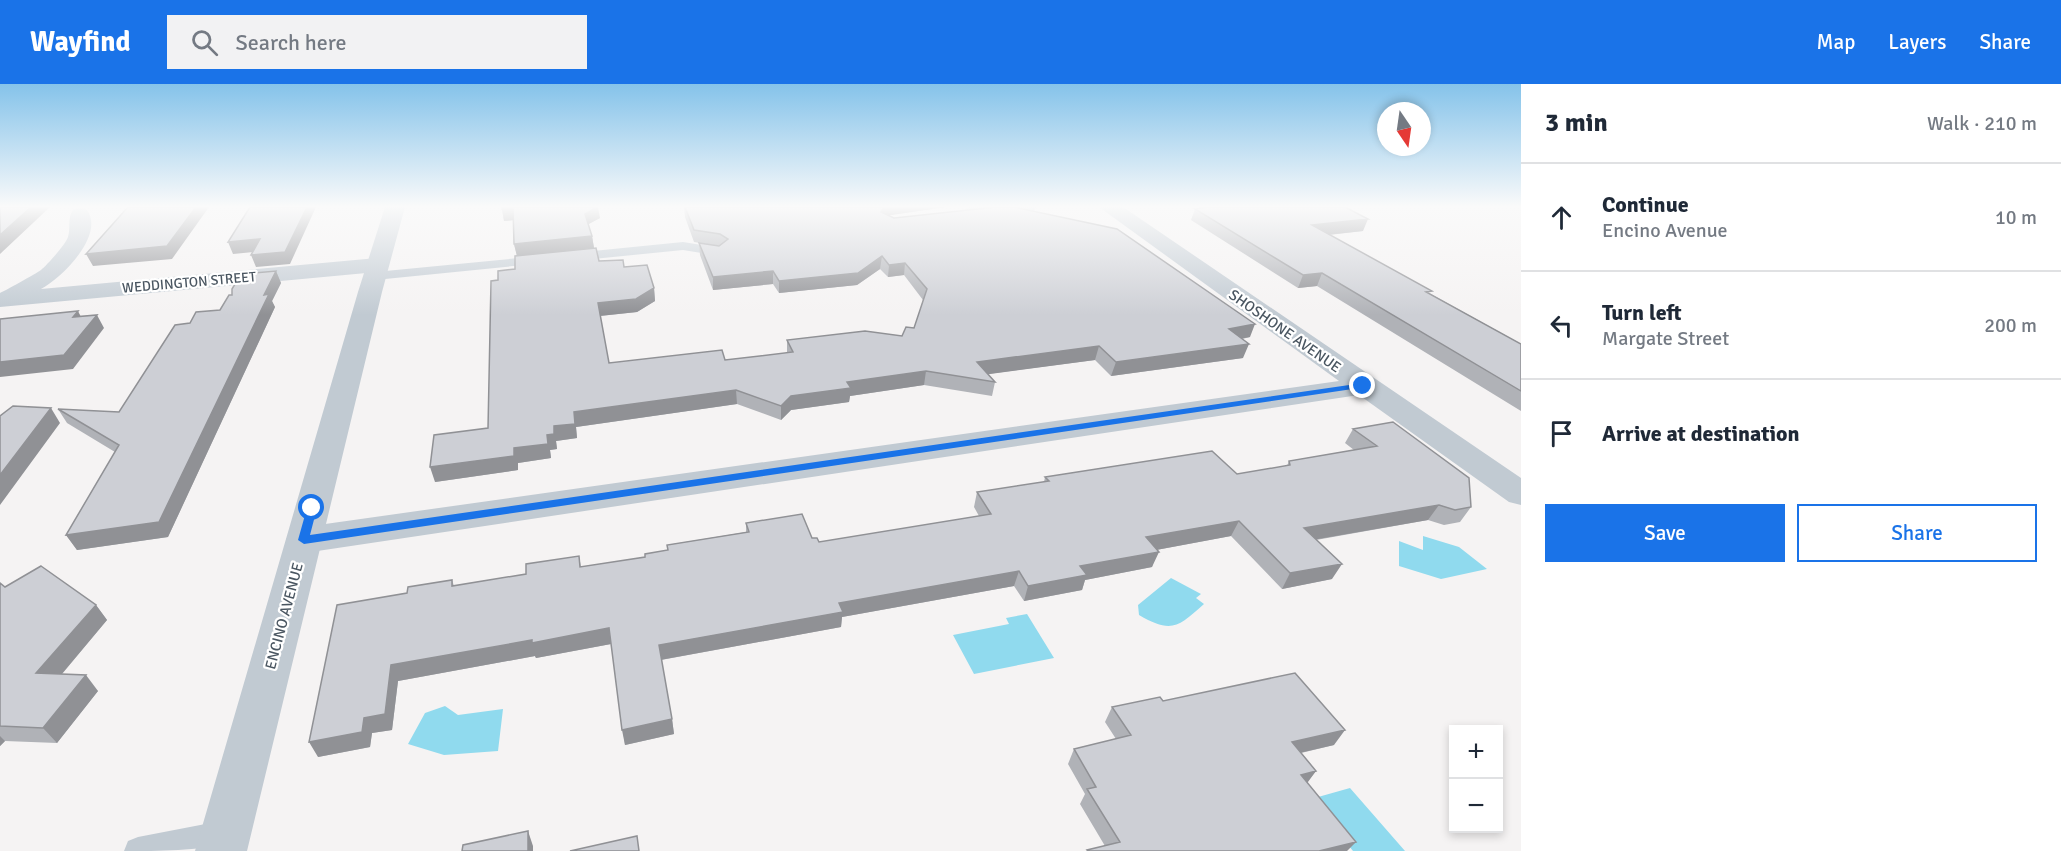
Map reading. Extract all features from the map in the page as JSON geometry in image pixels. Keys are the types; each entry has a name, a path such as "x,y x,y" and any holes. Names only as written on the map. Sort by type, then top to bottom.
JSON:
{"street":[{"path":"6,299 26,287 47,286 76,243"},
{"name":"ENCINO AVENUE","path":"223,842 384,243"},
{"name":"SHOSHONE AVENUE","path":"1160,243 1521,494"},
{"name":"WEDDINGTON STREET","path":"47,286 376,270"},
{"path":"304,540 1363,386"}],"lane":[{"name":"WEDDINGTON STREET","path":"376,270 560,258 683,246 720,252"},
{"path":"138,851 223,842"}],"water":[{"path":"1423,536 1459,547 1487,569 1441,579 1399,566 1399,541 1423,550"},
{"path":"1171,578 1201,594 1196,598 1204,604 1181,623 1174,625 1159,625 1139,615 1138,605"},
{"path":"1027,614 1054,658 974,674 953,635 1009,624 1006,618"},
{"path":"445,706 458,715 503,709 498,751 444,755 408,744 425,713"},
{"path":"1350,788 1405,851 1353,851 1311,799"}],"building":[{"path":"96,243 169,243 167,246 86,254"},
{"path":"258,243 290,243 285,252 251,255"},
{"path":"699,243 719,246 723,243 1137,243 1255,324 1229,329 1249,344 1116,362 1099,346 977,362 995,382 926,371 847,382 851,388 791,396 781,406 736,390 574,412 575,424 554,426 554,434 547,435 548,444 514,448 514,456 430,467 434,435 488,428 491,281 498,280 498,271 515,269 515,256 596,248 599,261 623,260 624,267 647,265 654,288 636,299 598,303 609,363 722,350 725,360 793,352 787,340 865,331 902,336 906,327 914,328 927,289 905,263 889,265 882,256 858,273 779,281 773,271 713,277"},
{"path":"1250,243 1344,243 1432,291 1426,292 1521,344 1521,391 1322,273 1303,275"},
{"path":"276,271 264,295 269,294 159,522 66,535 119,445 58,409 119,412 175,325 190,323 196,312 220,310 229,295 232,295 232,289 241,274"},
{"path":"78,311 73,317 97,315 64,355 0,362 0,319"},
{"path":"13,406 51,408 0,475 0,416"},
{"path":"1393,422 1469,478 1471,507 1455,510 1439,505 1304,528 1342,564 1290,573 1239,521 1146,537 1159,552 1080,566 1087,575 1028,586 1019,571 839,603 843,612 659,645 672,719 622,730 609,628 532,643 532,640 391,665 385,714 364,718 362,732 309,742 337,605 407,593 408,587 452,580 452,586 526,574 526,564 579,556 580,567 645,557 645,554 668,550 667,545 749,532 746,523 802,514 812,538 817,538 819,542 991,514 977,492 1049,481 1045,477 1212,451 1237,474 1290,465 1289,461 1377,446 1353,429"},
{"path":"41,566 96,605 36,673 86,675 43,728 0,726 0,583 5,587"},
{"path":"1295,673 1345,730 1292,742 1316,771 1301,775 1356,842 1319,851 1087,850 1120,842 1087,789 1096,787 1074,749 1131,735 1112,707 1160,697 1163,701"},
{"path":"528,831 528,851 462,851 463,845"},
{"path":"637,836 639,851 570,851"}],"route":[{"path":"312,508 304,540 1363,386"}]}
